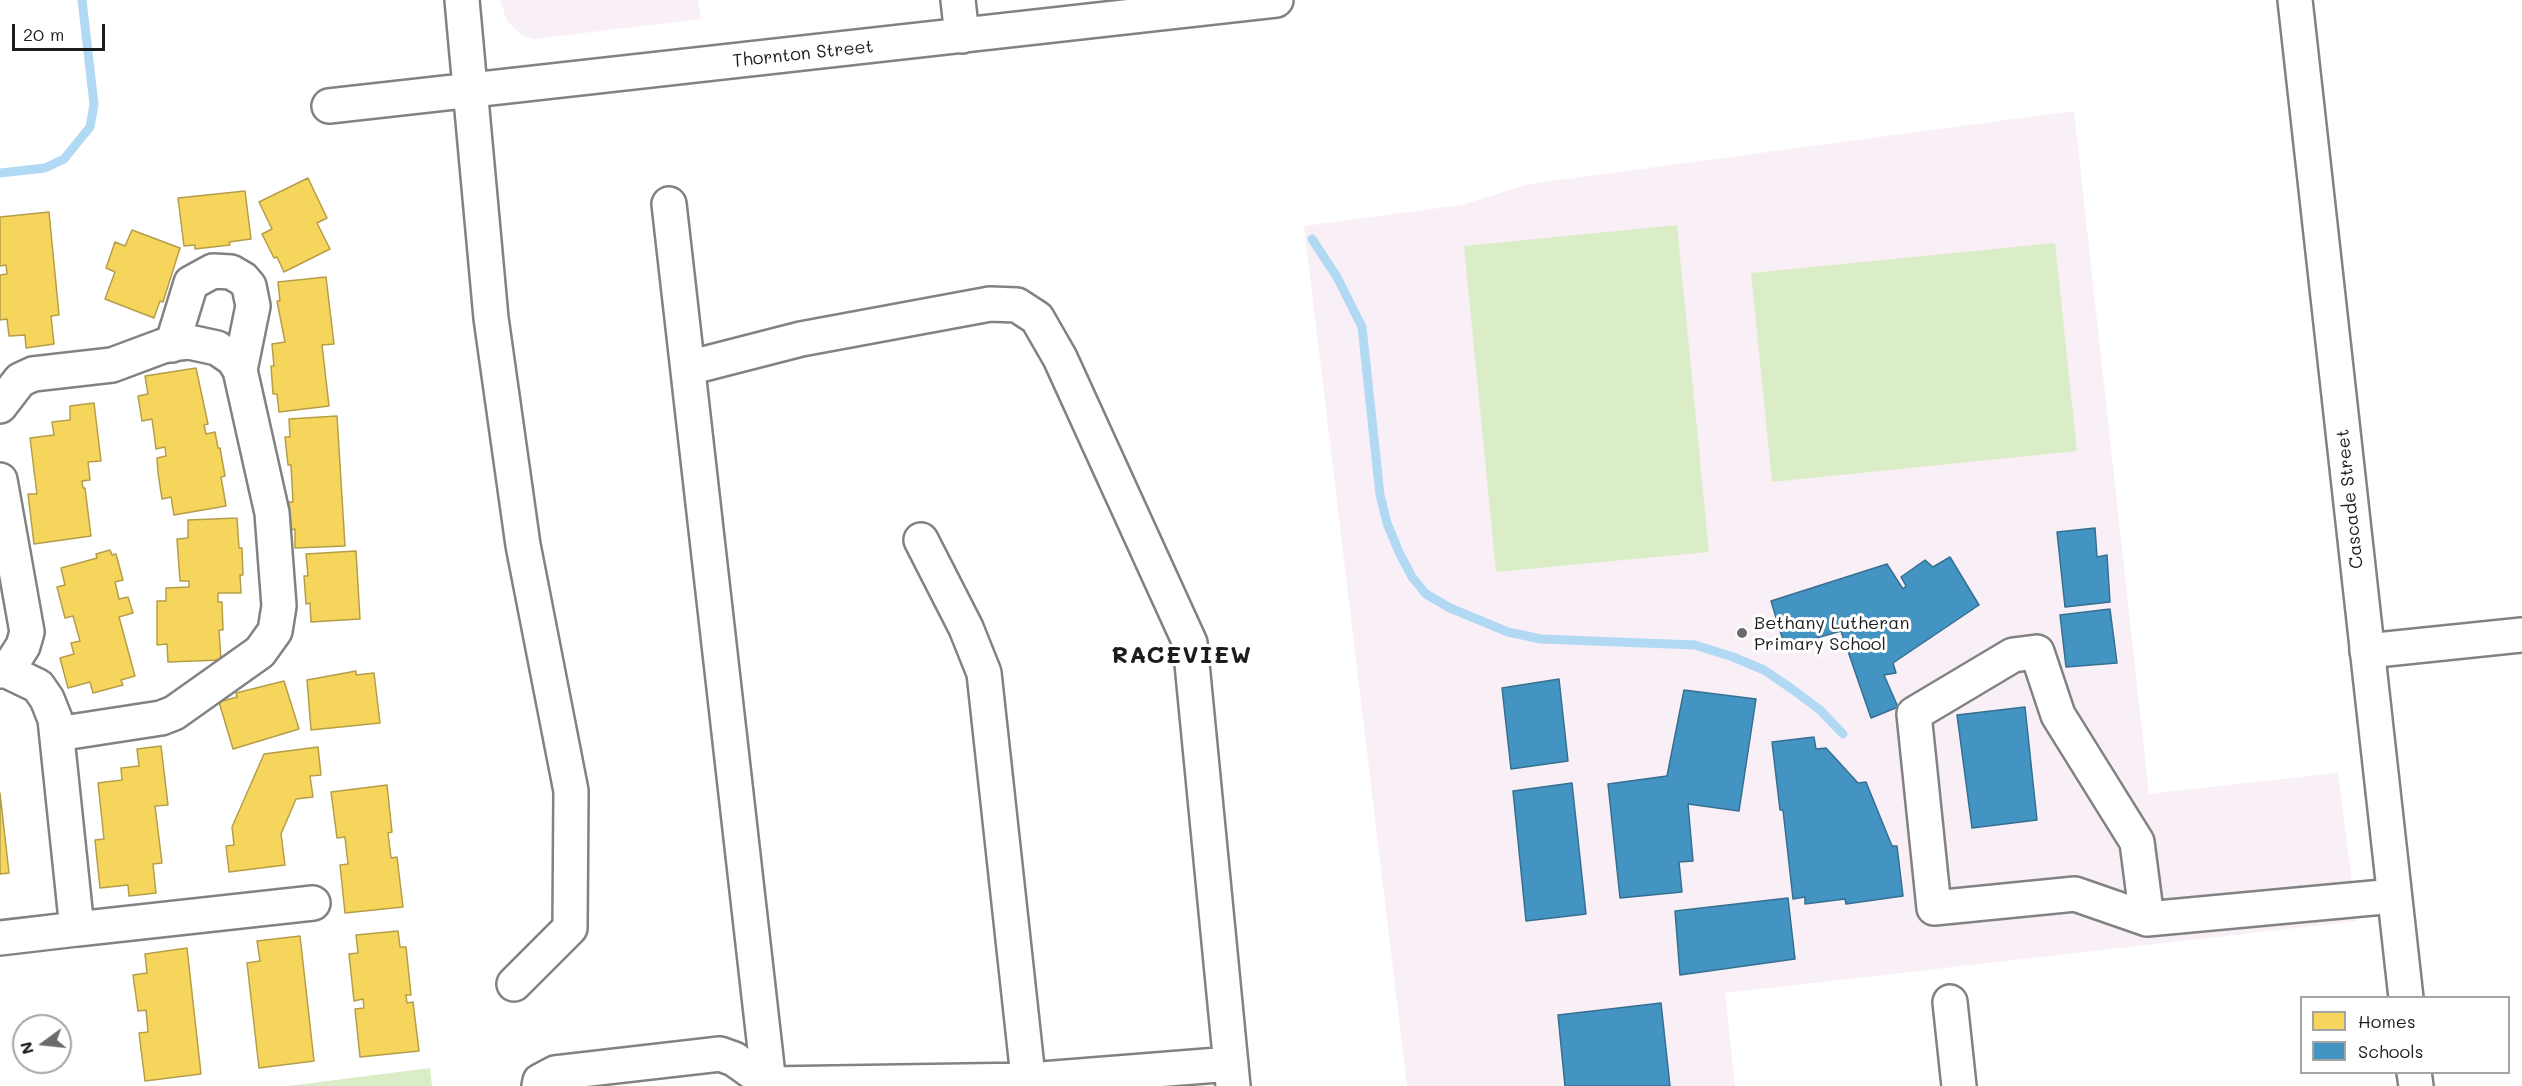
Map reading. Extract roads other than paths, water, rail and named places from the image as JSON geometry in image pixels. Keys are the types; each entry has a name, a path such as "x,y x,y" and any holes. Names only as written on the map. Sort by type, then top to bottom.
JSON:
{"street":[{"path":"462,0 491,318 521,534 571,791 570,928 514,984"},
{"path":"958,0 962,36"},
{"name":"Thornton Street","path":"329,105 472,91 1276,0"},
{"name":"Cascade Street","path":"2295,0 2406,996"},
{"path":"669,204 688,368 761,1082"},
{"path":"172,345 191,284 213,271 231,272 243,279 249,286 253,306 240,370"},
{"path":"538,1086 540,1081 555,1073 720,1054 734,1059 761,1082 1029,1083 1232,1075 1190,644 1060,358 1037,318 1017,305 990,304 801,339 688,368"},
{"path":"0,406 20,380 33,374 112,365 172,345 189,342 217,348 233,358 240,370 272,513 279,606 275,632 260,652 174,713 161,718 57,734"},
{"path":"0,480 27,632 23,646 4,671 38,686 56,718 77,929"},
{"path":"921,540 966,628 984,673 1029,1083"},
{"path":"2367,651 2522,635"},
{"path":"2147,919 2137,842 2058,715 2037,652 2013,655 1914,714 1934,908 2075,894 2147,919 2394,896"},
{"path":"0,938 313,903"},
{"path":"1950,1002 1959,1086"}],"waterway":[{"path":"0,173 45,168 64,159 90,127 94,104 82,0"},
{"path":"1312,239 1337,277 1362,327 1380,495 1387,523 1399,552 1412,577 1426,594 1450,608 1508,632 1541,639 1695,645 1733,657 1764,670 1792,689 1820,710 1843,734"}],"place":[{"name":"Bethany Lutheran Primary School","path":"1742,633"}],"district":[{"name":"RACEVIEW","path":"1182,656"}]}
